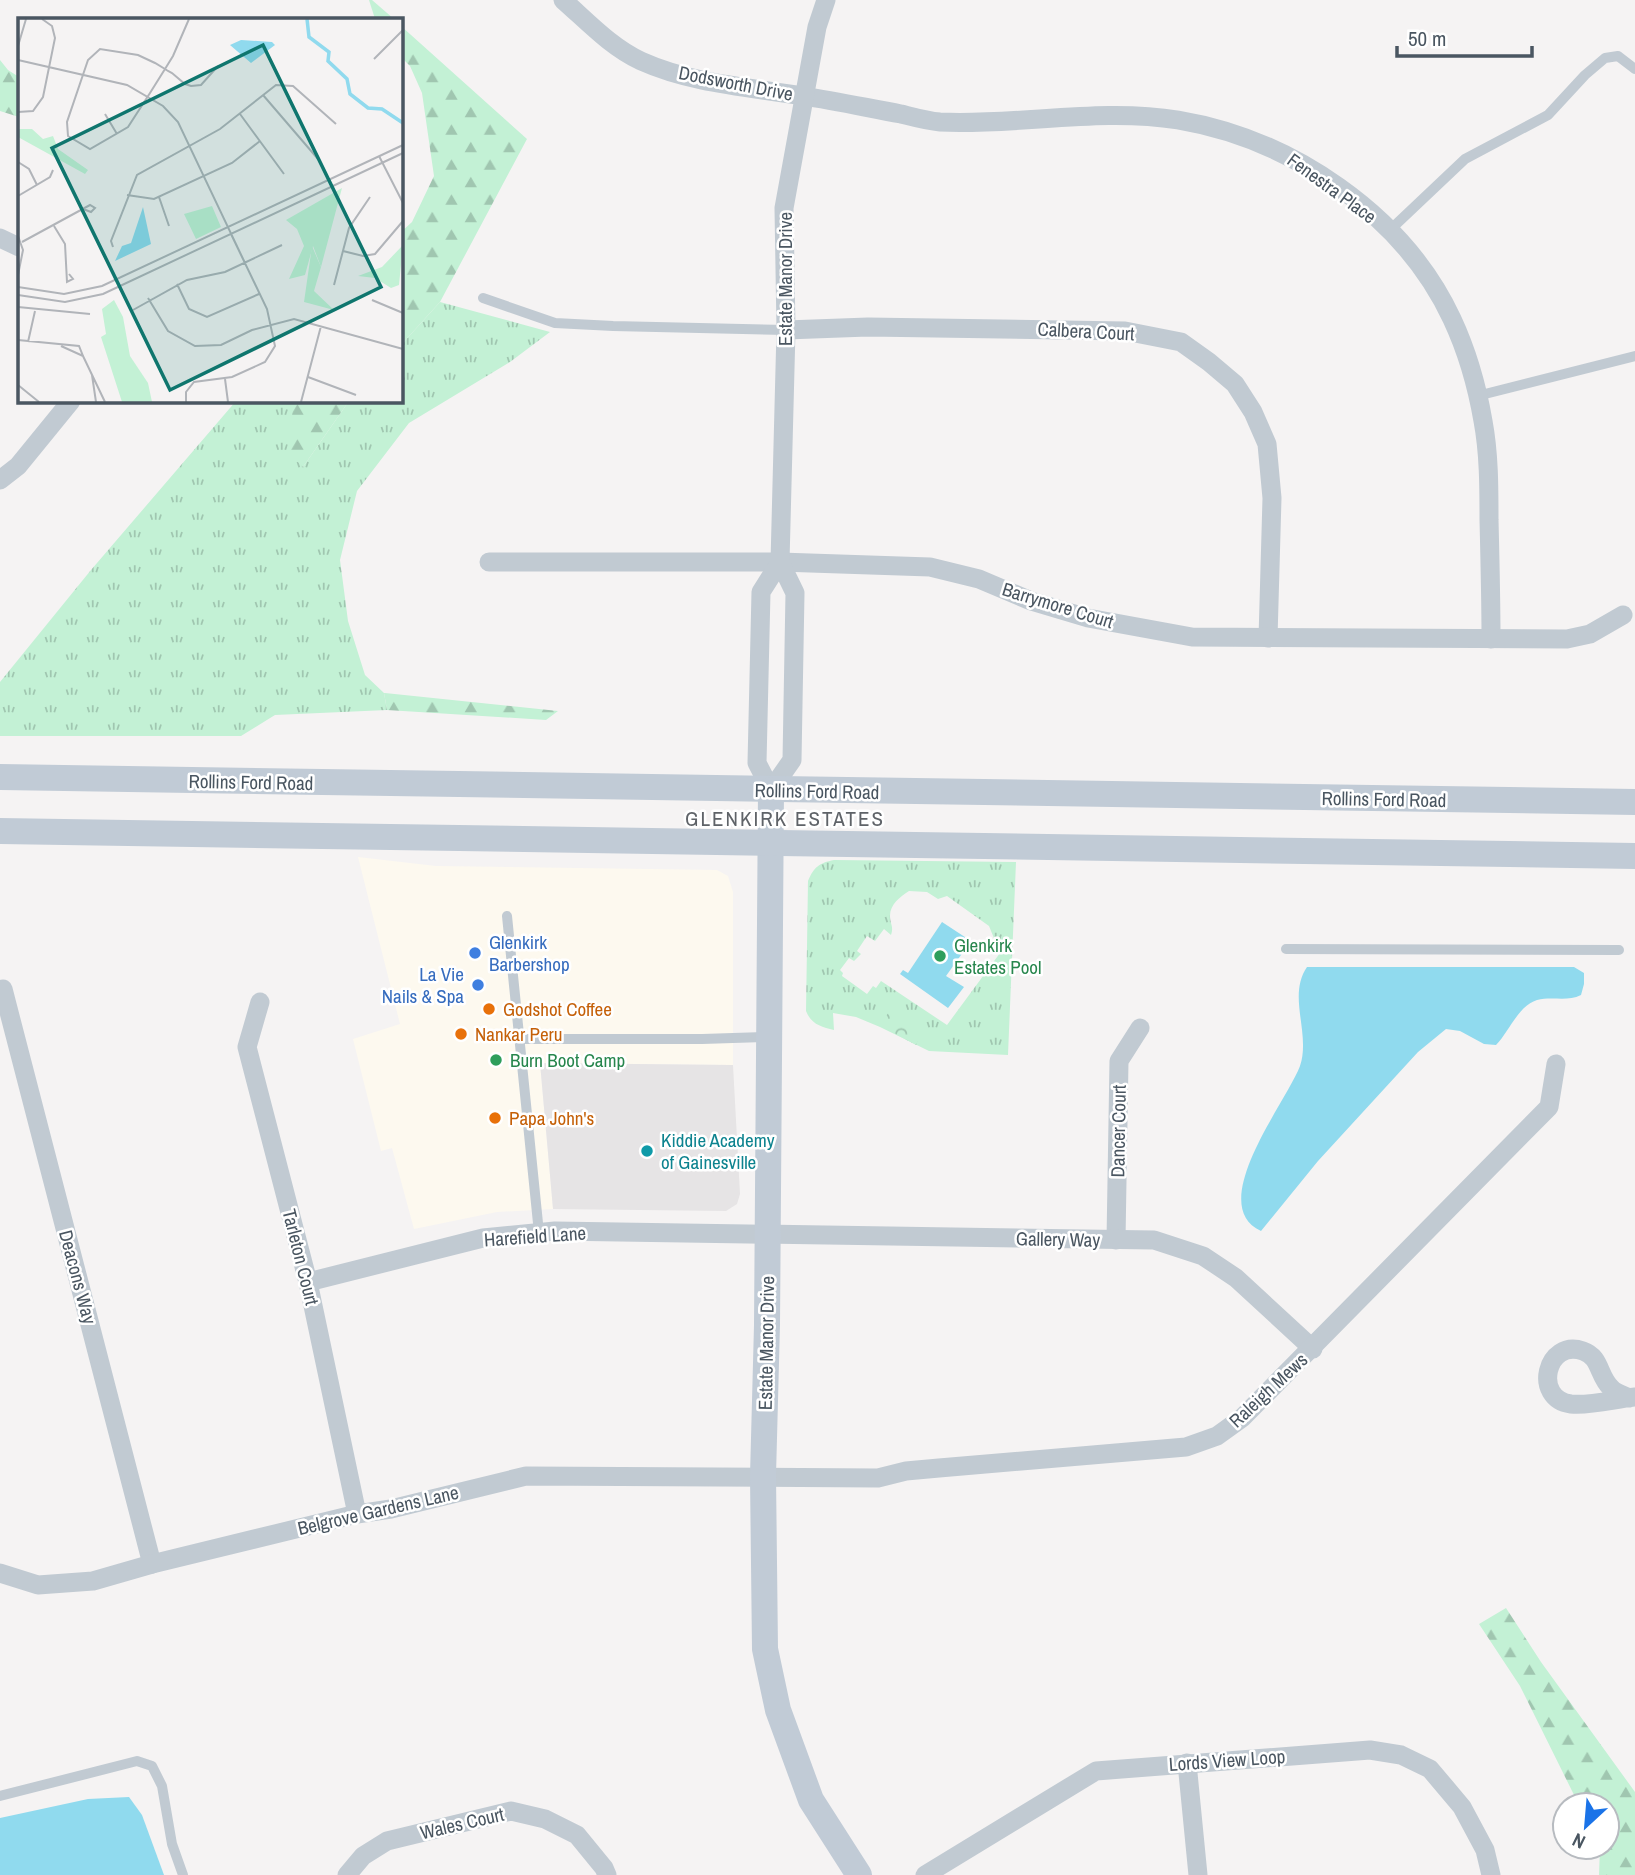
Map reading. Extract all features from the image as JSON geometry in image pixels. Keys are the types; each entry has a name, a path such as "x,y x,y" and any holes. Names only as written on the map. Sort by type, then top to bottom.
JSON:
{"main road":[{"name":"Rollins Ford Road","path":"0,777 1635,802"},
{"name":"Estate Manor Drive","path":"771,790 768,1234 763,1476 765,1649 778,1710 811,1800 859,1875"},
{"path":"0,831 1635,856"}],"street":[{"name":"Dodsworth Drive","path":"563,0 610,41 640,61 716,83 805,96"},
{"name":"Estate Manor Drive","path":"780,562 761,592 757,763 771,790 792,760 795,593 780,562 786,330 784,208 817,27 826,0"},
{"name":"Fenestra Place","path":"805,96 938,122 1107,115 1177,120 1250,138 1292,157 1348,195 1390,230 1423,271 1452,318 1472,371 1484,422 1488,473 1492,639"},
{"path":"0,238 18,247"},
{"name":"Calbera Court","path":"786,330 881,327 1125,331 1181,342 1236,384 1268,444 1272,498 1268,638"},
{"path":"0,480 18,466 70,402"},
{"name":"Barrymore Court","path":"489,562 780,562 930,567 979,579 1031,601 1088,618 1192,637 1567,639 1590,634 1623,615"},
{"name":"Deacons Way","path":"3,989 152,1564"},
{"name":"Tarleton Court","path":"260,1002 247,1047 308,1282 357,1514"},
{"name":"Dancer Court","path":"1116,1240 1119,1060 1140,1028"},
{"name":"Raleigh Mews","path":"763,1476 878,1478 906,1471 1186,1447 1217,1436 1242,1418 1313,1349 1549,1107 1556,1065"},
{"name":"Harefield Lane","path":"308,1282 483,1238 539,1233 768,1234"},
{"name":"Gallery Way","path":"768,1234 1154,1240 1203,1256 1236,1278 1313,1349"},
{"name":"Belgrove Gardens Lane","path":"0,1573 38,1585 93,1581 357,1514 391,1509 526,1476 763,1476"},
{"name":"Lords View Loop","path":"925,1875 1096,1771 1370,1750 1401,1755 1430,1769 1462,1807 1485,1850 1491,1875"},
{"path":"1187,1763 1198,1875"},
{"name":"Wales Court","path":"347,1875 363,1856 387,1841 510,1811 545,1819 577,1835 607,1875"}],"lane":[{"path":"1390,230 1465,159 1548,115 1585,75 1605,58 1618,56 1635,69"},
{"path":"484,298 555,323 786,330"},
{"path":"1478,396 1635,356"},
{"path":"507,916 539,1233"},
{"path":"1286,950 1619,950"},
{"path":"518,1039 769,1037"},
{"path":"0,1796 137,1761 152,1766 162,1786 172,1844 183,1875"}],"shaded area":[{"path":"358,857 436,866 717,870 728,876 733,892 733,1065 540,1063 553,1209 497,1212 414,1229 392,1148 381,1151 353,1039 400,1024"},
{"path":"540,1063 733,1065 740,1194 737,1204 726,1211 553,1209"}],"green space":[{"path":"369,0 393,18 375,18"},
{"path":"402,27 527,139 440,302 402,344 402,231 412,222 434,176 422,93 410,66 402,58"},
{"path":"0,60 18,76 18,117 0,111"},
{"path":"440,302 550,332 510,362 409,423 357,491 340,560 348,621 365,675 384,693 387,710 275,715 241,736 0,736 0,682 91,570 235,402 294,402 303,467 348,402 402,402 402,344"},
{"path":"294,402 348,402 303,467 287,451"},
{"path":"384,693 558,711 546,720 387,710"},
{"path":"834,860 1016,862 1008,1055 929,1051 856,1017 833,1013 834,1030 811,1019 806,1011 808,881 818,866","holes":["909,891 927,892 938,899 947,896 989,926 1000,953 947,1025 881,981 867,994 842,976 840,970 849,958 854,961 861,954 857,951 867,936 875,941 884,929 891,935 890,912 899,898"]},
{"path":"890,1009 925,1027 916,1045 881,1026"},
{"path":"1506,1608 1541,1662 1635,1792 1635,1875 1599,1875 1600,1861 1621,1861 1621,1791 1572,1791 1520,1686 1479,1624"}],"water":[{"name":"Glenkirk Estates Pool","path":"942,922 971,941 946,976 964,987 948,1008 900,974 903,970 908,973"},
{"path":"1307,967 1574,967 1584,973 1584,984 1581,995 1576,997 1543,999 1530,1003 1519,1013 1496,1045 1484,1044 1460,1031 1446,1029 1418,1052 1318,1161 1261,1231 1246,1218 1241,1199 1254,1152 1300,1066 1303,1041 1299,990"},
{"path":"129,1797 142,1815 164,1875 0,1875 0,1818 88,1799"}],"place":[{"name":"Glenkirk Barbershop","path":"475,953"},
{"name":"Glenkirk Estates Pool","path":"940,956"},
{"name":"La Vie Nails & Spa","path":"478,985"},
{"name":"Godshot Coffee","path":"489,1009"},
{"name":"Nankar Peru","path":"461,1034"},
{"name":"Burn Boot Camp","path":"496,1060"},
{"name":"Papa John's","path":"495,1118"},
{"name":"Kiddie Academy of Gainesville","path":"647,1151"}],"district":[{"name":"GLENKIRK ESTATES","path":"785,818"}]}
